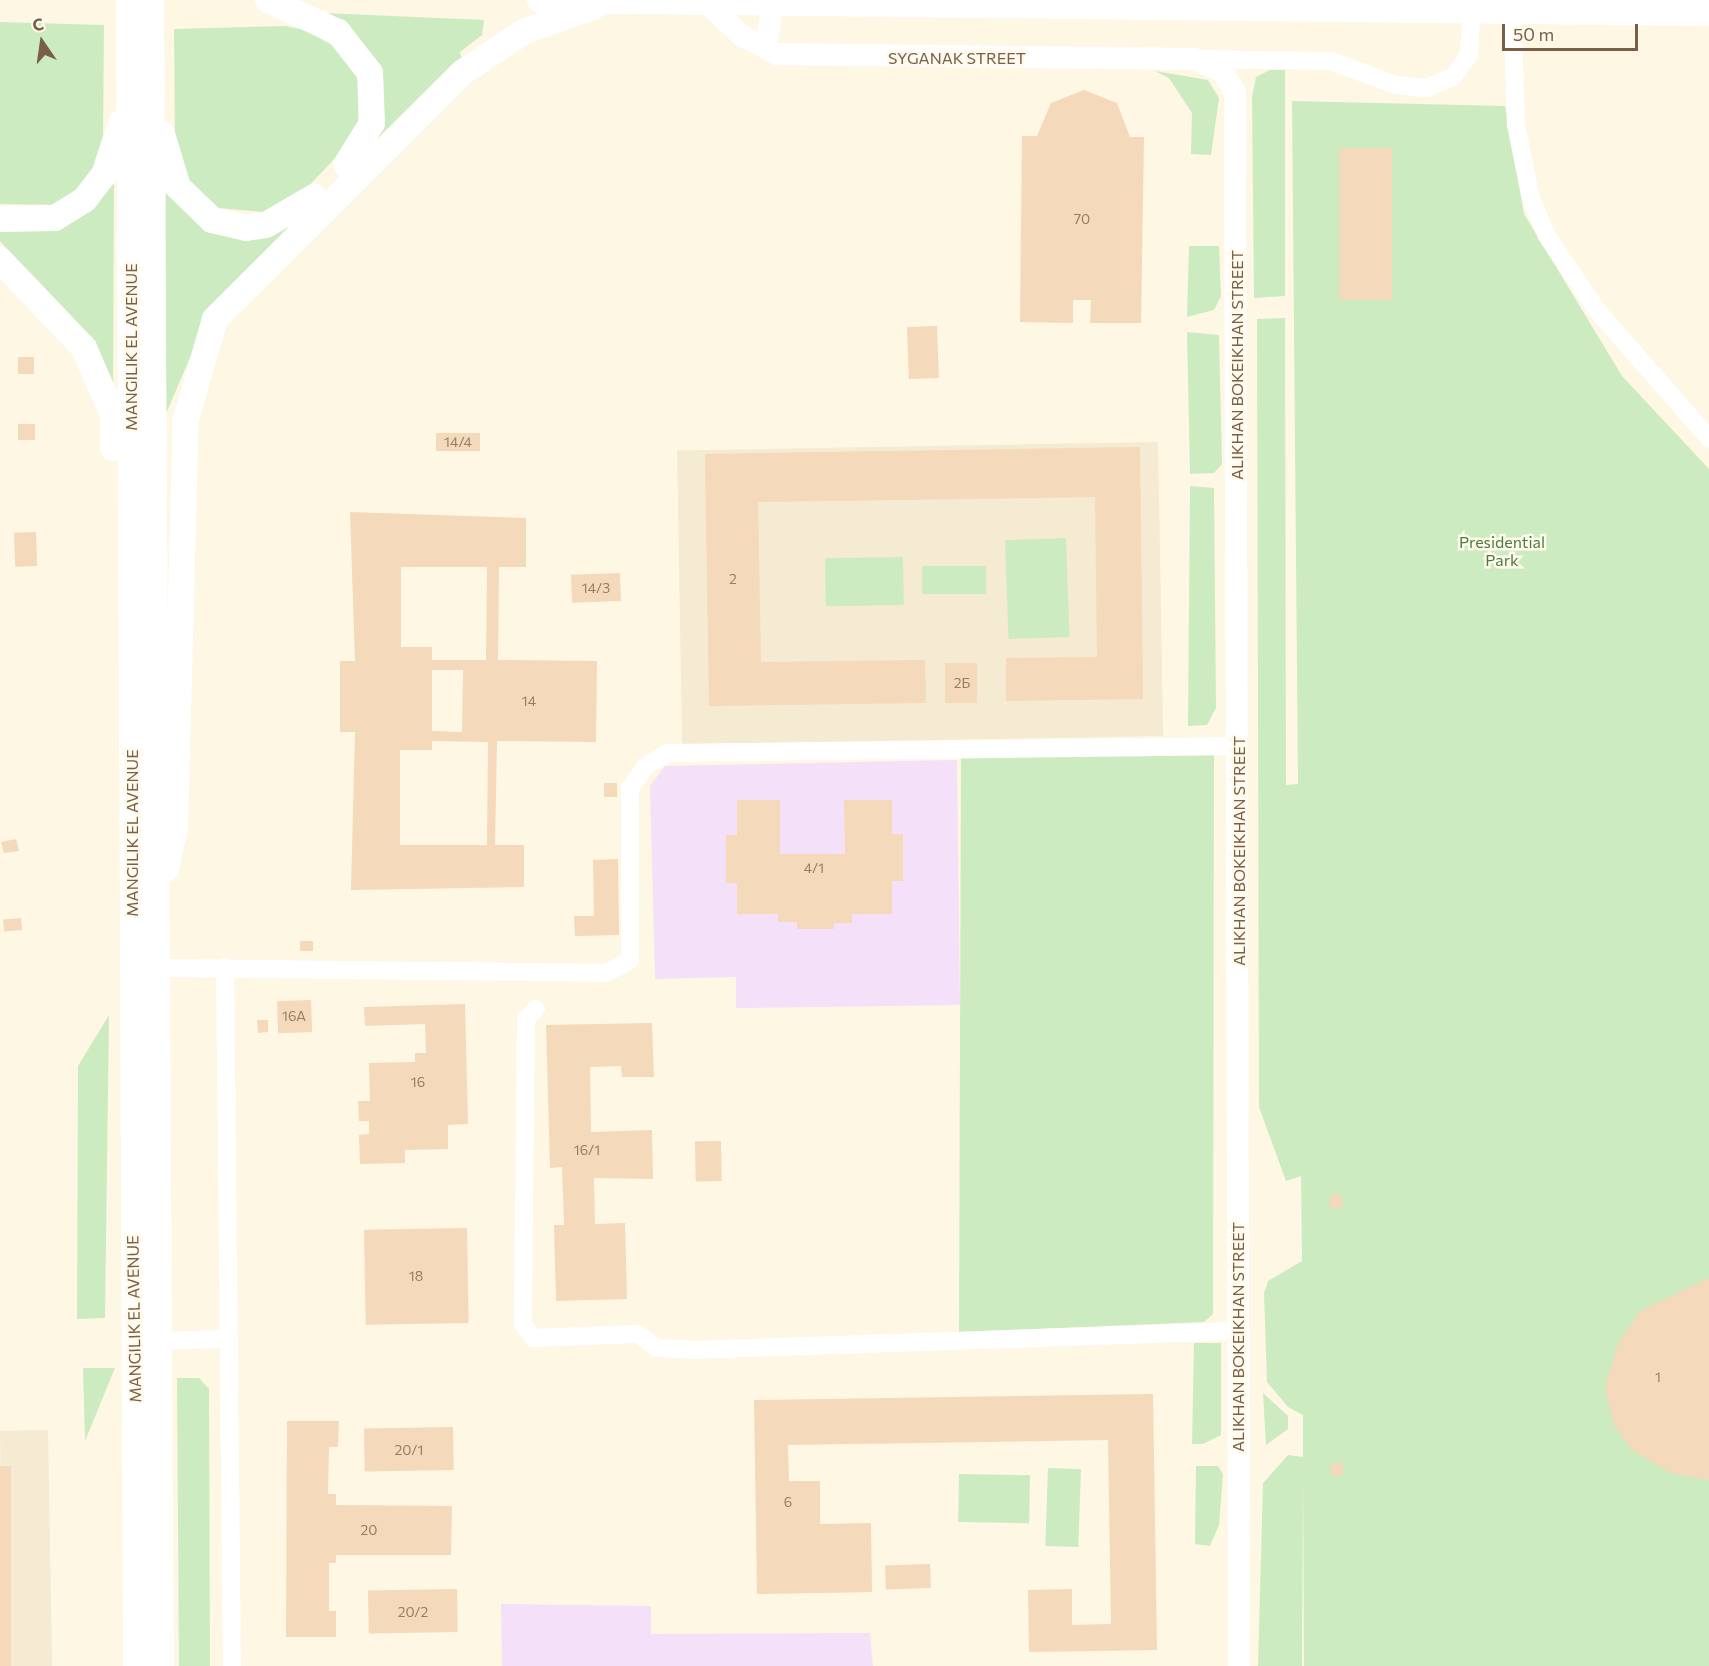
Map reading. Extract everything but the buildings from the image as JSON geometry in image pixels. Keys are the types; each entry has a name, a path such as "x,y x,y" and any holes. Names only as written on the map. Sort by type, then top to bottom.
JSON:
{"main road":[{"name":"MANGILIK EL AVENUE","path":"129,0 141,92"},
{"name":"MANGILIK EL AVENUE","path":"151,0 141,92 147,1341 161,1666"},
{"path":"141,92 177,188 196,209 229,226 246,228 282,219 305,206 365,141 373,89 362,57 338,32 268,0"},
{"path":"540,0 773,5 1709,13"},
{"path":"145,894 175,828 186,420 215,319 462,72 525,31 596,1"},
{"path":"0,219 56,218 85,200 110,160 141,92"},
{"path":"0,260 84,348 113,415 116,830 145,894"},
{"name":"MANGILIK EL AVENUE","path":"136,1666 158,968 145,894"}],"street":[{"path":"1194,59 1331,61 1396,85 1427,88 1453,77 1469,55 1472,0"},
{"path":"1512,0 1516,125 1531,199 1547,236 1599,314 1709,438"},
{"name":"SYGANAK STREET","path":"708,4 741,35 766,48 792,56 1194,59"},
{"path":"766,48 773,5"},
{"name":"ALIKHAN BOKEIKHAN STREET","path":"1194,59 1223,72 1236,103 1239,1666"},
{"path":"158,968 606,973 630,960 630,788 646,766 668,753 1238,746"},
{"path":"225,967 232,1666"},
{"path":"536,1009 526,1019 523,1324 533,1338 638,1334 657,1348 691,1350 1238,1331"},
{"path":"147,1341 228,1339"}],"shaded area":[{"path":"1158,442 1163,736 682,744 677,450"},
{"path":"957,760 960,1005 736,1008 736,977 655,979 650,786 665,766"},
{"path":"48,1430 52,1666 4,1666 0,1431"},
{"path":"501,1604 651,1606 651,1634 870,1633 873,1666 502,1666"}],"green space":[{"path":"324,13 484,20 482,35 460,52 463,64 376,145 384,111"},
{"path":"0,22 104,25 103,141 92,177 60,205 0,204"},
{"path":"285,26 305,30 337,48 359,77 358,123 340,153 303,192 264,212 218,208 194,192 175,145 174,29"},
{"path":"1270,70 1285,70 1285,296 1254,298 1252,97 1256,77"},
{"path":"1155,71 1208,80 1219,98 1211,155 1191,154 1192,113 1169,78"},
{"name":"Presidential Park","path":"1292,101 1505,106 1524,214 1622,376 1709,469 1709,1666 1304,1666 1303,1479 1302,1666 1258,1666 1263,1483 1288,1455 1303,1457 1303,1415 1288,1407 1267,1382 1264,1293 1268,1281 1302,1261 1301,1176 1286,1181 1259,1107 1257,319 1285,318 1286,785 1298,784"},
{"path":"114,175 113,396 81,332 0,241 0,226 33,230"},
{"path":"166,181 176,203 197,221 293,223 230,286 203,327 165,416"},
{"path":"1189,246 1219,246 1221,296 1214,310 1187,317"},
{"path":"1187,332 1219,335 1222,464 1214,473 1190,474"},
{"path":"1190,486 1214,488 1216,708 1207,725 1188,726"},
{"path":"1066,538 1069,637 1008,639 1005,540"},
{"path":"903,557 904,605 826,606 825,558"},
{"path":"922,566 986,566 986,594 922,594"},
{"path":"1214,755 1213,1314 1204,1322 959,1332 961,757"},
{"path":"109,1015 105,1318 77,1319 78,1066"},
{"path":"1194,1343 1221,1343 1221,1435 1203,1444 1192,1444"},
{"path":"83,1368 115,1368 85,1441"},
{"path":"177,1378 199,1378 209,1389 210,1666 179,1666"},
{"path":"1263,1393 1288,1416 1288,1429 1266,1445"},
{"path":"1196,1466 1218,1466 1223,1474 1219,1525 1210,1546 1195,1544"},
{"path":"1048,1468 1081,1469 1078,1547 1045,1546"},
{"path":"959,1474 1030,1475 1029,1523 958,1522"}]}
